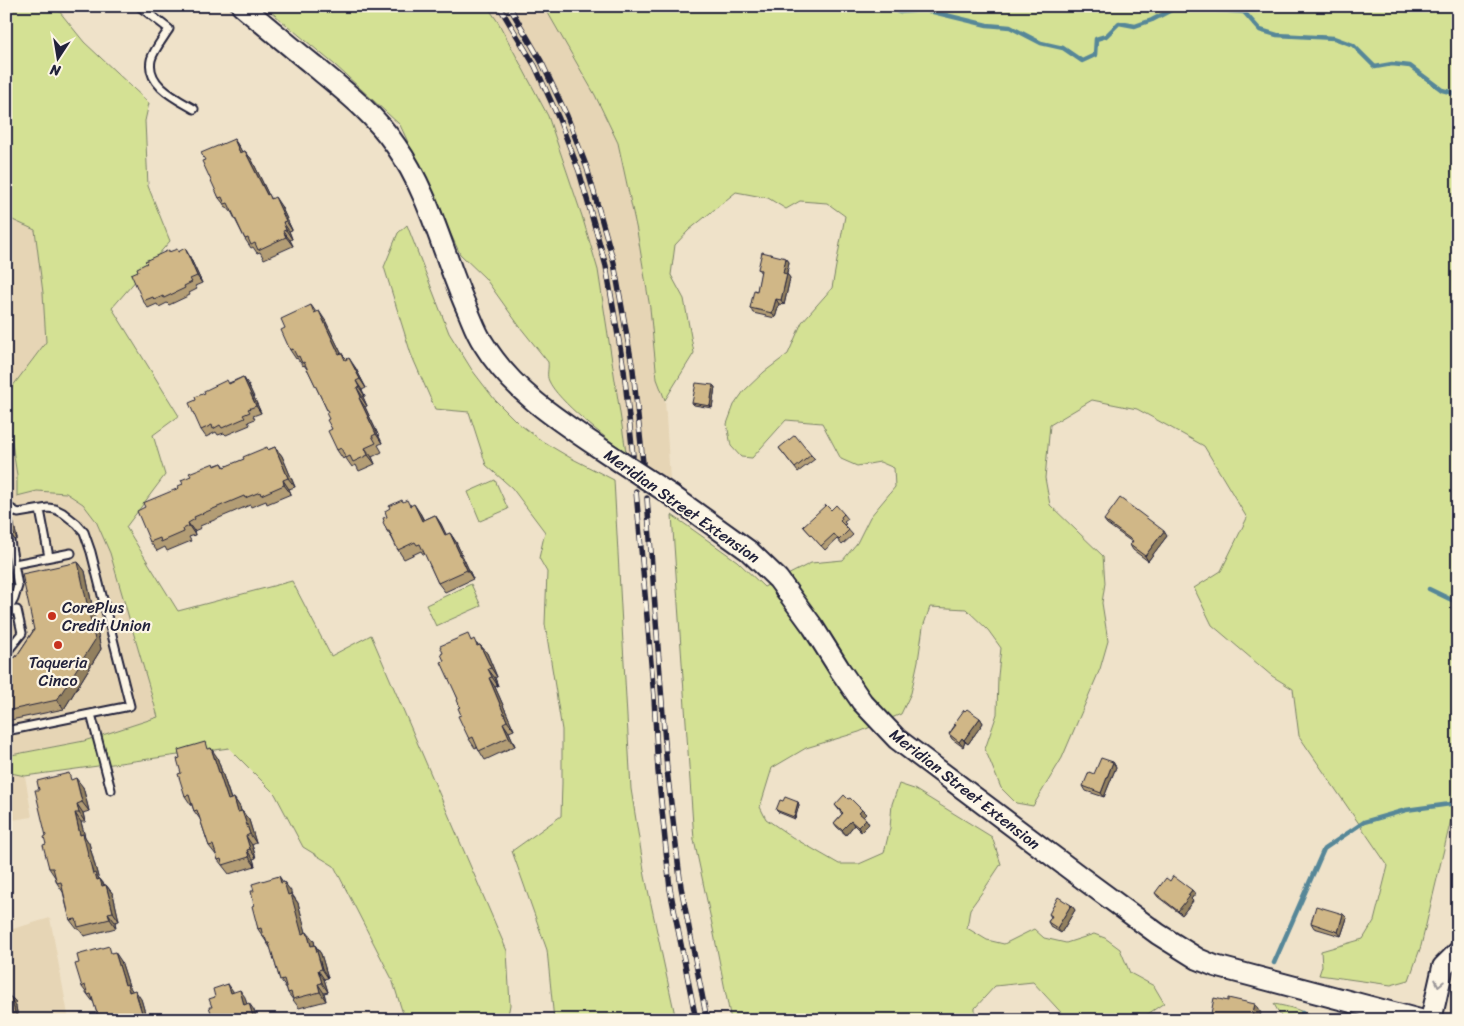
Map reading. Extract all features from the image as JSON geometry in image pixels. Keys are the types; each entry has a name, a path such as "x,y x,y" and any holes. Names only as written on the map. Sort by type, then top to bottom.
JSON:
{"street":[{"name":"Meridian Street Extension","path":"242,6 356,101 376,120 396,146 414,177 431,216 456,286 474,326 496,364 508,378 546,412 671,495 760,560 786,589 862,702 897,739 1158,934 1198,959 1216,966 1420,1020"},
{"path":"1431,1020 1443,967 1458,952"}],"lane":[{"path":"139,6 169,29 151,58 151,68 156,82 168,93 194,109"},
{"path":"6,506 18,513 48,508 55,509 77,524 84,532 94,562 130,706 6,731"},
{"path":"40,510 49,557"},
{"path":"7,612 18,586 10,541"},
{"path":"15,564 71,554"},
{"path":"6,653 22,633 17,610 7,612"},
{"path":"92,714 111,790"}],"shaded area":[{"path":"487,6 544,6 595,95 618,143 637,231 650,308 657,379 665,400 670,480 626,452 598,270 582,216 548,116 498,22"},
{"path":"6,217 35,230 43,293 46,342 6,395"},
{"path":"6,406 17,475 17,496 37,491 66,493 83,504 96,521 110,553 158,717 84,741 6,756"},
{"path":"6,772 25,776 32,817 6,821"},
{"path":"50,918 69,1020 6,1020 6,931"}],"green space":[{"path":"6,6 55,6 84,42 149,103 145,121 148,186 170,241 112,308 179,416 153,435 165,475 126,527 178,611 292,581 331,656 371,635 507,951 510,1005 507,1020 405,1020 392,979 334,866 303,847 275,794 229,748 25,776 6,772 6,756 84,741 158,717 110,553 96,521 83,504 66,493 37,491 17,496 17,475 6,395 46,342 43,293 35,230 6,217"},
{"path":"264,6 487,6 498,22 548,116 582,216 598,270 626,452 583,419 554,389 548,379 548,362 485,278 460,254 400,125 335,65"},
{"path":"544,6 1458,6 1458,790 1421,946 1409,980 1391,985 1319,975 1322,966 1321,951 1363,939 1374,921 1388,866 1299,736 1293,689 1272,676 1212,625 1194,588 1221,571 1247,518 1204,446 1137,409 1092,400 1050,425 1045,478 1050,505 1103,556 1105,583 1102,603 1108,641 1100,669 1062,758 1033,806 1016,803 1001,788 985,749 997,714 1001,648 988,630 966,609 930,607 923,627 911,693 901,714 859,732 806,748 772,768 760,807 766,819 792,837 839,864 859,864 884,853 890,828 892,804 899,784 914,789 992,837 1001,864 970,909 967,928 987,940 1004,944 1034,929 1044,938 1066,943 1094,934 1105,938 1120,949 1130,973 1154,986 1164,1003 1139,1020 1068,1020 1033,982 995,986 975,1008 975,1020 731,1020 694,840 672,515 737,561 764,587 811,563 843,560 857,543 870,517 895,487 894,468 880,462 857,466 841,459 822,423 786,420 752,458 741,457 731,446 727,424 734,405 744,391 764,372 788,354 802,322 832,288 845,216 827,203 800,201 786,209 768,198 736,192 689,230 675,245 671,275 684,299 694,353 665,400 657,379 650,308 637,231 618,143 595,95"},
{"path":"407,225 449,333 472,370 495,400 518,423 542,441 614,480 631,789 645,876 676,1020 554,1020 547,950 512,851 561,816 562,730 545,624 547,572 539,558 545,532 512,488 486,465 469,412 435,409 411,354 384,267 398,233"},
{"path":"495,480 508,509 480,521 468,492"},
{"path":"471,584 481,606 436,626 426,605"},
{"path":"1274,1004 1302,1011 1316,1020 1283,1020"}],"building":[{"path":"234,139 240,153 245,151 267,195 269,194 271,199 275,197 286,221 283,222 286,230 283,231 286,237 258,250 255,243 251,245 248,238 245,239 228,203 225,204 222,197 219,198 202,161 205,160 201,153"},
{"path":"185,248 197,276 190,279 192,282 184,286 185,288 164,298 163,296 154,300 153,297 143,301 131,274 138,271 137,268 147,263 145,261 169,250 169,252 177,249 178,252"},
{"path":"762,252 786,258 783,273 787,274 781,300 776,299 772,313 750,308 754,290 757,291 761,270 758,269"},
{"path":"311,305 314,313 319,311 339,354 342,353 345,360 349,358 360,379 356,381 361,397 359,398 376,434 372,436 376,443 365,448 368,455 353,462 350,456 346,458 341,448 337,450 328,431 332,429 327,420 329,419 326,413 328,412 304,362 302,363 293,349 290,350 281,330 285,328 281,319"},
{"path":"243,377 256,406 248,409 250,412 243,415 245,418 222,428 220,425 213,429 212,425 201,430 189,403 196,400 195,397 205,393 204,391 227,380 229,384"},
{"path":"696,383 713,385 710,406 692,403"},
{"path":"795,435 811,455 795,468 779,448"},
{"path":"267,447 268,450 275,447 288,478 283,480 284,485 261,495 260,492 245,498 244,496 194,517 195,519 188,523 189,526 183,529 184,532 161,542 160,538 150,542 137,511 145,507 143,503 179,488 178,486 183,484 181,480 191,476 189,473 214,463 215,466 222,463 224,467"},
{"path":"1120,498 1164,531 1145,556 1130,545 1133,541 1104,520"},
{"path":"402,500 403,502 407,500 410,506 414,504 422,521 435,515 445,535 450,533 467,570 438,583 420,544 417,545 415,542 398,550 389,531 387,531 383,518 387,517 385,511 390,508 389,506"},
{"path":"826,505 831,510 836,505 844,514 840,521 849,530 839,540 834,534 821,546 803,526"},
{"path":"6,511 11,530 9,531 6,528"},
{"path":"78,562 95,640 57,700 6,711 6,660 16,657 34,630 22,574"},
{"path":"468,634 471,641 474,639 477,646 480,645 491,668 488,669 492,677 489,678 507,721 503,723 509,737 479,751 473,737 469,739 458,716 461,715 458,708 460,707 458,699 441,662 444,661 440,646"},
{"path":"967,709 980,718 964,740 962,738 959,742 949,734 964,710"},
{"path":"205,742 207,749 211,748 228,800 234,798 238,812 242,811 250,834 246,836 250,849 247,850 249,857 223,865 221,859 218,860 213,845 209,846 197,810 194,811 189,795 185,796 178,774 181,773 177,759 180,758 178,750"},
{"path":"1101,758 1113,762 1101,793 1083,786 1089,772 1094,774"},
{"path":"69,773 71,780 76,778 82,802 77,804 79,813 75,813 80,835 83,834 93,874 95,873 97,880 100,879 102,886 106,885 113,912 108,913 110,919 78,927 76,919 70,920 61,882 57,883 53,868 49,868 43,845 46,844 44,837 46,836 35,790 39,790 37,781"},
{"path":"844,795 848,799 850,798 862,810 859,813 866,819 858,827 851,821 842,830 834,823 843,813 835,805"},
{"path":"785,797 798,802 794,817 776,810 780,800 783,801"},
{"path":"279,876 281,883 284,882 288,895 291,894 302,934 307,932 311,946 315,945 322,969 318,970 322,983 318,984 320,992 293,999 291,992 288,993 284,979 280,980 269,943 263,937 261,928 258,929 252,906 254,905 251,891 254,891 252,884"},
{"path":"1173,876 1192,890 1188,895 1190,896 1178,911 1155,893 1166,878 1170,881"},
{"path":"1058,897 1071,905 1057,928 1048,922 1052,916 1049,914"},
{"path":"1316,906 1343,914 1338,932 1311,923"},
{"path":"109,946 111,953 115,952 129,992 135,990 142,1013 136,1015 137,1020 99,1020 91,994 88,995 85,985 82,987 75,964 79,963 77,955"},
{"path":"228,984 231,993 240,990 244,1005 249,1003 254,1020 209,1020 208,1016 212,1015 209,1007 212,1007 209,999 215,997 213,989"},
{"path":"6,993 7,998 11,997 15,1013 6,1015"},
{"path":"1214,998 1228,1001 1228,998 1255,1004 1251,1020 1210,1019"},
{"path":"337,1017 338,1020 327,1020"}],"waterway":[{"path":"882,6 899,12 925,10 987,25 1010,27 1041,43 1063,48 1082,61 1095,55 1096,39 1106,36 1119,23 1135,26 1152,20 1179,6"},
{"path":"1205,6 1217,10 1244,12 1260,30 1277,35 1334,38 1353,45 1375,67 1392,64 1410,66 1442,90 1458,94"},
{"path":"1429,589 1458,603"},
{"path":"1274,963 1324,849 1364,822 1406,810 1458,803"},
{"path":"1302,1013 1305,1020"}],"railway":[{"path":"499,6 535,66 559,119 579,171 606,266 624,370 633,456"},
{"path":"509,6 541,61 567,116 587,168 614,263 633,370 643,463"},
{"path":"636,491 654,697 658,771 670,889 696,1020"},
{"path":"647,498 667,770 681,887 707,1020"}],"place":[{"name":"CorePlus Credit Union","path":"52,616"},
{"name":"Taqueria Cinco","path":"58,645"}]}
